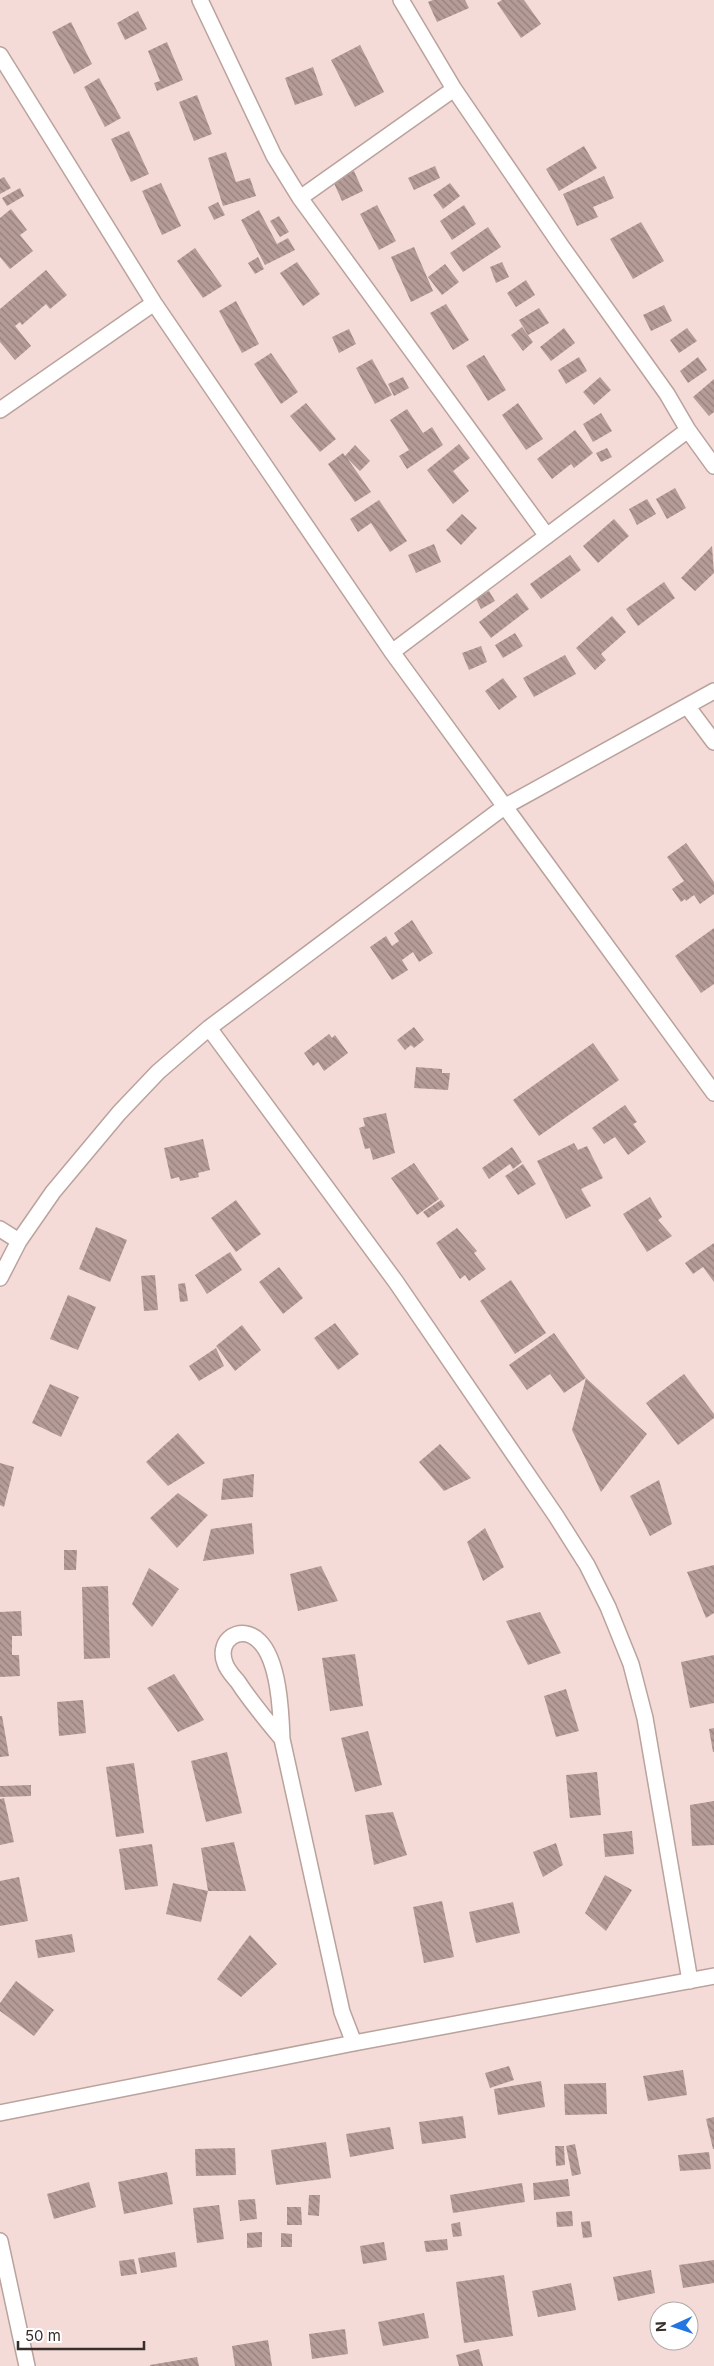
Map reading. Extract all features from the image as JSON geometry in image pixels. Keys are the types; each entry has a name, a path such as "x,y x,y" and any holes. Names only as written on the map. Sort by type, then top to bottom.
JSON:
{"street":[{"path":"200,0 274,156 300,198 547,536"},
{"path":"401,0 454,88 562,247 667,394 688,430 714,466"},
{"path":"0,55 154,302 392,652 714,1093"},
{"path":"300,198 454,88"},
{"path":"0,410 154,302"},
{"path":"392,652 688,430"},
{"path":"0,1278 19,1241 53,1192 120,1113 158,1072 208,1028 504,807 714,691"},
{"path":"687,706 714,742"},
{"path":"208,1028 396,1282 556,1516 587,1565 608,1606 631,1664 644,1718 690,1980"},
{"path":"0,1229 19,1241"},
{"path":"282,1739 253,1704 225,1664 223,1650 231,1636 239,1633 249,1634 260,1641 270,1656 280,1708 282,1739 342,2012 354,2043"},
{"path":"0,2113 354,2043 714,1976"},
{"path":"0,2241 27,2366"}],"building":[{"path":"433,0 465,0 469,8 437,22 428,2"},
{"path":"502,0 524,0 541,24 521,38 497,3"},
{"path":"138,11 147,29 125,40 117,23"},
{"path":"71,22 92,64 74,74 52,32"},
{"path":"167,42 183,80 157,91 154,83 160,81 148,51"},
{"path":"360,45 384,92 355,107 331,60"},
{"path":"313,67 323,95 295,105 285,78"},
{"path":"99,78 121,118 105,127 84,87"},
{"path":"197,95 212,134 194,141 179,102"},
{"path":"129,131 149,174 131,182 111,139"},
{"path":"584,146 597,168 559,191 546,169"},
{"path":"226,152 236,182 250,178 256,196 223,206 208,158"},
{"path":"435,166 440,178 414,190 408,178"},
{"path":"354,171 363,191 342,201 333,181"},
{"path":"604,176 614,198 593,207 598,217 577,226 563,194"},
{"path":"4,177 11,188 0,194 0,179"},
{"path":"161,183 181,226 162,235 142,191"},
{"path":"450,183 460,196 443,209 433,195"},
{"path":"20,188 24,196 7,206 2,198"},
{"path":"218,202 225,215 214,220 208,207"},
{"path":"377,205 396,241 379,250 360,214"},
{"path":"464,205 476,224 452,240 440,221"},
{"path":"11,209 27,230 20,235 33,251 10,269 0,257 0,218"},
{"path":"259,210 277,244 288,238 295,250 265,265 241,220"},
{"path":"279,216 289,232 280,237 270,221"},
{"path":"641,222 664,261 633,279 610,239"},
{"path":"488,227 501,247 463,272 450,253"},
{"path":"414,247 433,291 411,302 391,257"},
{"path":"195,248 222,286 203,298 177,261"},
{"path":"258,257 264,269 255,274 248,263"},
{"path":"297,262 320,294 303,306 280,273"},
{"path":"502,262 509,277 496,283 490,267"},
{"path":"445,264 459,282 442,295 428,277"},
{"path":"46,270 67,295 50,309 46,304 22,325 20,322 15,326 31,346 15,360 0,342 0,309"},
{"path":"526,280 535,295 516,307 507,293"},
{"path":"236,301 259,344 242,353 219,311"},
{"path":"446,304 469,340 453,350 430,313"},
{"path":"664,305 672,321 651,331 643,315"},
{"path":"539,308 549,323 528,335 519,320"},
{"path":"522,327 533,342 523,351 511,335"},
{"path":"564,328 575,343 551,361 540,347"},
{"path":"687,328 697,341 679,353 670,340"},
{"path":"349,329 356,344 339,353 332,337"},
{"path":"271,353 298,392 281,404 254,364"},
{"path":"484,355 506,390 488,401 466,366"},
{"path":"579,357 587,371 566,384 558,370"},
{"path":"698,357 707,370 688,383 680,371"},
{"path":"372,359 392,395 375,404 356,368"},
{"path":"403,377 409,388 394,396 388,384"},
{"path":"600,377 611,390 594,405 583,392"},
{"path":"714,379 714,412 709,416 693,397"},
{"path":"306,403 336,439 320,452 290,416"},
{"path":"518,403 543,439 526,450 502,415"},
{"path":"407,409 423,433 432,427 443,445 407,469 399,456 409,450 390,420"},
{"path":"601,413 612,431 593,442 583,424"},
{"path":"575,430 593,453 574,468 571,464 552,479 537,459"},
{"path":"459,444 470,458 453,471 469,491 453,504 427,470"},
{"path":"355,445 370,461 360,471 347,458 371,492 355,502 328,464 343,453 345,456"},
{"path":"607,448 612,457 601,462 596,453"},
{"path":"675,488 686,508 667,519 656,499"},
{"path":"647,499 656,514 637,525 629,509"},
{"path":"379,500 407,541 390,552 371,523 358,532 350,519"},
{"path":"462,514 477,528 461,545 446,530"},
{"path":"614,519 629,536 598,563 583,546"},
{"path":"434,544 441,562 416,573 408,555"},
{"path":"712,546 714,573 695,591 681,578"},
{"path":"570,555 581,570 541,599 530,584"},
{"path":"664,582 675,598 638,626 626,609"},
{"path":"489,591 495,601 481,609 476,599"},
{"path":"517,593 529,609 491,638 479,622"},
{"path":"612,616 626,632 601,654 606,660 595,670 576,648"},
{"path":"515,633 523,646 503,658 495,645"},
{"path":"481,646 487,662 469,670 462,653"},
{"path":"565,655 576,674 534,697 523,678"},
{"path":"503,678 517,697 499,710 485,691"},
{"path":"686,843 714,882 714,894 700,904 694,895 681,902 672,889 684,881 667,857"},
{"path":"412,920 433,953 419,962 413,952 402,960 408,970 392,980 370,947 386,936 392,946 399,941 394,933"},
{"path":"714,928 714,984 701,993 675,956"},
{"path":"414,1027 424,1040 414,1048 411,1045 405,1050 397,1040"},
{"path":"329,1034 332,1038 335,1035 348,1053 324,1071 318,1062 313,1066 304,1053"},
{"path":"593,1043 619,1080 539,1136 513,1100"},
{"path":"416,1067 442,1069 442,1073 450,1073 448,1090 414,1088"},
{"path":"625,1105 637,1122 633,1124 646,1142 628,1155 615,1137 604,1144 592,1128"},
{"path":"386,1113 395,1153 373,1160 370,1148 365,1149 359,1128 365,1126 363,1118"},
{"path":"203,1139 210,1170 198,1173 199,1177 180,1181 179,1177 171,1179 164,1148"},
{"path":"574,1143 578,1150 587,1146 603,1178 581,1189 591,1206 566,1219 537,1161"},
{"path":"512,1147 522,1162 513,1169 510,1164 489,1179 482,1168"},
{"path":"414,1163 439,1199 417,1215 391,1178"},
{"path":"523,1164 536,1184 518,1195 505,1176"},
{"path":"650,1197 662,1217 658,1220 672,1236 647,1252 623,1214"},
{"path":"236,1200 261,1234 236,1252 211,1218"},
{"path":"441,1200 445,1206 428,1218 423,1212"},
{"path":"96,1227 127,1240 110,1282 79,1269"},
{"path":"457,1228 477,1251 474,1253 486,1269 469,1281 465,1275 460,1279 436,1243"},
{"path":"714,1243 714,1282 703,1267 693,1274 685,1263"},
{"path":"230,1252 242,1270 207,1294 195,1275"},
{"path":"279,1267 303,1298 283,1314 259,1282"},
{"path":"155,1275 158,1310 144,1311 141,1276"},
{"path":"511,1280 546,1333 515,1354 480,1301"},
{"path":"185,1283 188,1301 180,1302 178,1284"},
{"path":"68,1295 96,1307 78,1350 50,1339"},
{"path":"335,1323 359,1354 338,1370 314,1338"},
{"path":"242,1325 261,1350 235,1371 216,1346"},
{"path":"554,1333 586,1378 564,1393 550,1374 527,1390 509,1365"},
{"path":"216,1348 224,1366 199,1381 189,1366"},
{"path":"684,1374 714,1414 714,1418 678,1445 646,1403"},
{"path":"586,1378 647,1434 601,1492 572,1430"},
{"path":"50,1384 79,1397 61,1437 32,1423"},
{"path":"178,1433 205,1463 168,1486 146,1462"},
{"path":"440,1444 471,1478 444,1491 419,1462"},
{"path":"0,1463 14,1467 4,1507 0,1505"},
{"path":"254,1474 253,1497 221,1500 223,1479"},
{"path":"659,1480 672,1524 650,1536 630,1496"},
{"path":"178,1493 208,1515 177,1548 150,1518"},
{"path":"252,1523 254,1554 203,1561 211,1529"},
{"path":"485,1528 504,1567 483,1581 467,1542"},
{"path":"64,1550 77,1550 76,1570 64,1570"},
{"path":"714,1565 714,1613 706,1618 687,1572"},
{"path":"321,1566 338,1601 298,1611 290,1574"},
{"path":"149,1568 179,1589 152,1627 132,1604"},
{"path":"108,1586 110,1658 84,1659 82,1587"},
{"path":"21,1611 22,1636 12,1636 12,1655 19,1655 20,1676 0,1677 0,1612"},
{"path":"540,1612 561,1653 528,1665 506,1621"},
{"path":"355,1654 363,1706 330,1711 322,1658"},
{"path":"714,1655 714,1703 690,1708 681,1662"},
{"path":"174,1674 204,1720 178,1732 147,1688"},
{"path":"566,1689 579,1731 556,1737 544,1696"},
{"path":"83,1700 86,1733 59,1736 57,1702"},
{"path":"0,1716 2,1716 9,1756 0,1757"},
{"path":"714,1728 714,1752 713,1752 709,1729"},
{"path":"368,1731 382,1785 355,1792 341,1738"},
{"path":"227,1752 242,1813 206,1822 191,1761"},
{"path":"134,1763 144,1833 116,1837 106,1767"},
{"path":"597,1772 601,1815 570,1818 566,1775"},
{"path":"31,1785 31,1796 0,1797 0,1786"},
{"path":"4,1798 14,1842 0,1845 0,1799"},
{"path":"714,1801 714,1845 692,1846 690,1805"},
{"path":"393,1812 407,1855 374,1865 365,1815"},
{"path":"632,1831 634,1854 605,1857 603,1834"},
{"path":"234,1842 246,1891 208,1891 201,1848"},
{"path":"556,1843 563,1865 543,1877 533,1852"},
{"path":"152,1844 158,1886 125,1890 119,1849"},
{"path":"605,1875 632,1890 606,1931 585,1913"},
{"path":"19,1877 28,1921 0,1926 0,1881"},
{"path":"173,1883 208,1891 201,1922 166,1914"},
{"path":"442,1901 454,1957 424,1963 413,1907"},
{"path":"513,1902 520,1933 476,1943 469,1912"},
{"path":"72,1934 75,1952 38,1958 35,1940"},
{"path":"250,1935 277,1964 241,1997 217,1979"},
{"path":"16,1981 54,2010 34,2036 0,2011 0,2003"},
{"path":"509,2066 514,2080 490,2088 485,2073"},
{"path":"683,2070 687,2095 648,2101 643,2076"},
{"path":"541,2081 545,2107 498,2115 494,2089"},
{"path":"606,2083 607,2114 565,2115 564,2084"},
{"path":"463,2116 466,2138 422,2144 419,2122"},
{"path":"714,2117 714,2149 713,2149 706,2119"},
{"path":"390,2127 394,2149 350,2157 346,2134"},
{"path":"326,2142 331,2178 276,2185 271,2150"},
{"path":"575,2144 581,2174 572,2176 566,2146"},
{"path":"555,2146 564,2146 565,2165 556,2166"},
{"path":"235,2148 236,2175 196,2176 195,2149"},
{"path":"709,2152 711,2169 680,2171 678,2155"},
{"path":"167,2172 173,2204 124,2214 118,2182"},
{"path":"568,2179 570,2196 534,2200 533,2183"},
{"path":"89,2182 96,2207 54,2219 47,2194"},
{"path":"522,2183 525,2202 453,2213 450,2195"},
{"path":"309,2195 320,2195 319,2216 308,2215"},
{"path":"255,2199 257,2219 240,2221 238,2200"},
{"path":"219,2205 224,2239 197,2243 193,2208"},
{"path":"287,2207 301,2207 302,2225 287,2225"},
{"path":"572,2211 573,2226 557,2227 556,2212"},
{"path":"590,2221 592,2237 583,2238 581,2222"},
{"path":"460,2222 462,2236 453,2237 451,2224"},
{"path":"262,2232 262,2247 247,2248 247,2233"},
{"path":"281,2233 292,2234 292,2247 281,2247"},
{"path":"447,2239 448,2250 426,2252 424,2241"},
{"path":"384,2242 387,2260 363,2264 360,2246"},
{"path":"175,2252 177,2267 141,2273 138,2258"},
{"path":"134,2259 137,2274 121,2276 119,2261"},
{"path":"714,2260 714,2283 683,2288 679,2265"},
{"path":"651,2270 655,2293 618,2301 613,2277"},
{"path":"504,2275 513,2336 464,2343 456,2282"},
{"path":"571,2283 576,2310 538,2317 532,2291"},
{"path":"424,2313 429,2338 383,2346 378,2322"},
{"path":"345,2329 348,2354 312,2359 309,2334"},
{"path":"268,2340 272,2366 235,2366 232,2346"},
{"path":"479,2349 483,2366 459,2366 456,2355"},
{"path":"197,2357 199,2366 150,2366 150,2365"}]}
